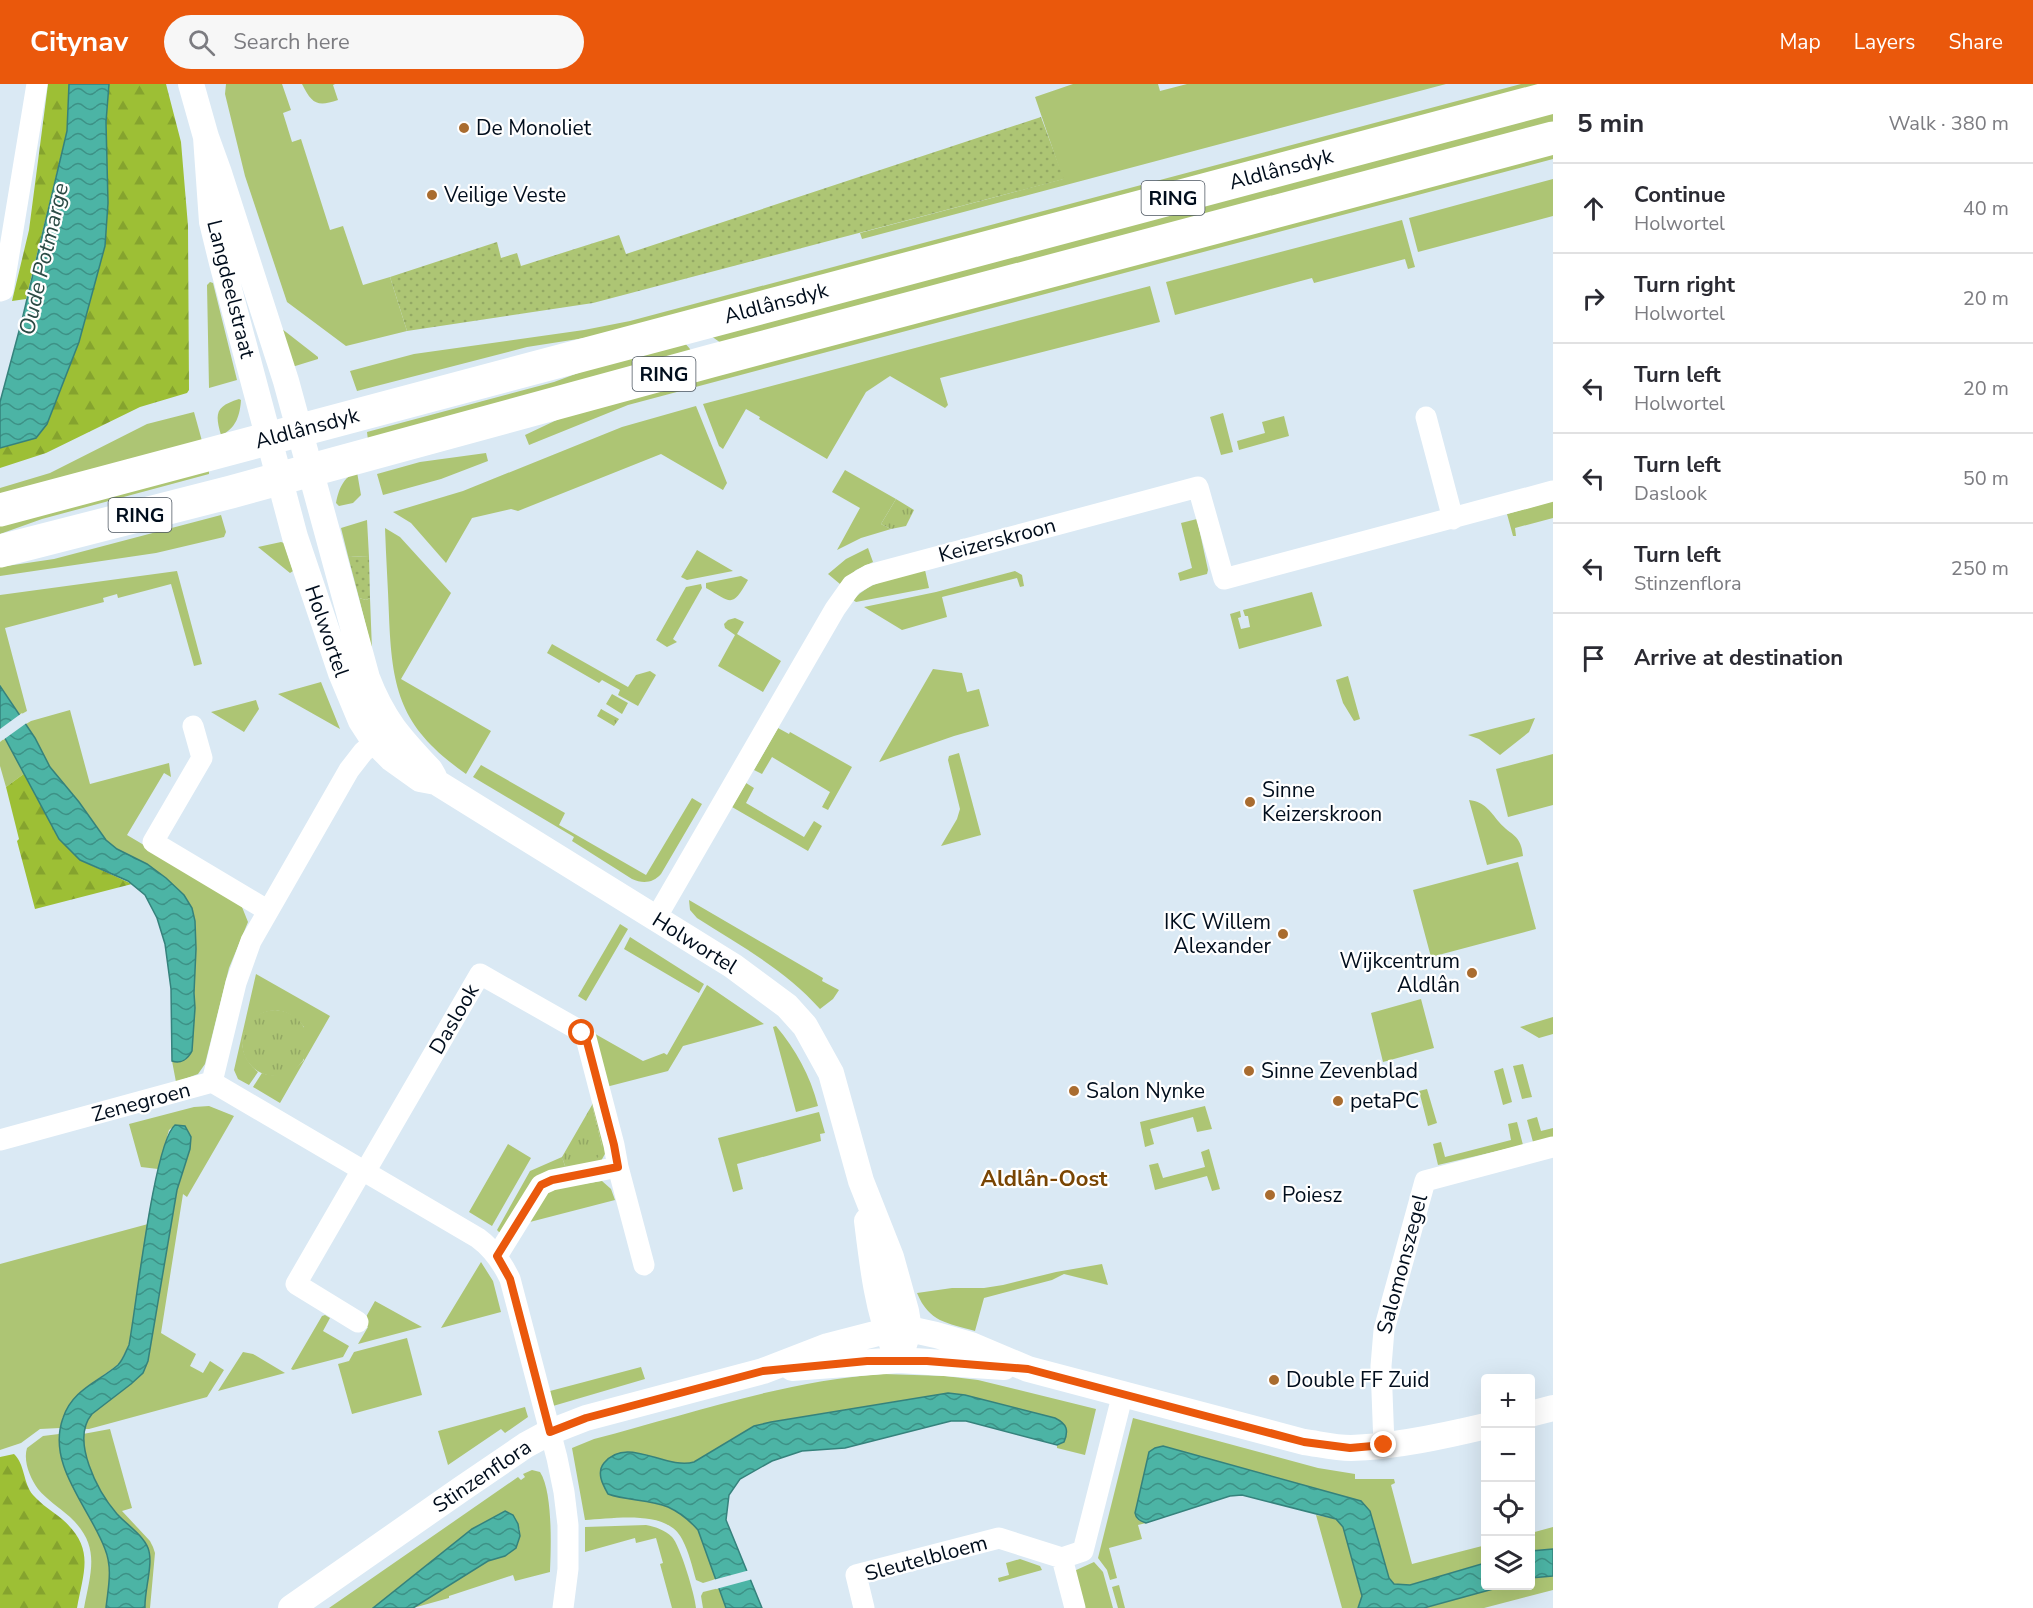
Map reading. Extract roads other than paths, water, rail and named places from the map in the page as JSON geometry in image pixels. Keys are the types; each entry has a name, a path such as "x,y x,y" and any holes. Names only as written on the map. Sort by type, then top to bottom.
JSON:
{"main road":[{"name":"Aldlânsdyk","path":"0,510 1553,97"},
{"name":"Aldlânsdyk","path":"0,551 1553,138"}],"street":[{"path":"0,291 3,290 37,84"},
{"name":"Langdeelstraat","path":"191,84 206,138 300,430 295,474"},
{"name":"Langdeelstraat","path":"206,138 212,222 269,438 295,474"},
{"path":"1426,417 1453,519"},
{"name":"Holwortel","path":"295,474 295,537 341,673 361,721 383,734 392,759 420,779 436,782 760,984 788,1006 805,1026 831,1073 861,1182 891,1257 902,1293 897,1330 899,1360"},
{"name":"Keizerskroon","path":"656,918 835,609 852,585 868,575 1198,487 1224,579 1553,491"},
{"path":"193,726 202,758 153,842 267,910"},
{"name":"Zenegroen","path":"1,1138 212,1082 242,962 250,941 349,770 363,752 383,734"},
{"name":"Daslook","path":"358,1323 296,1284 480,974 577,1029 586,1038 618,1167"},
{"path":"212,1082 478,1238 497,1256 510,1279 564,1492 568,1525 568,1569 563,1608"},
{"name":"Salomonszegel","path":"1384,1445 1381,1366 1384,1330 1425,1181 1553,1147"},
{"path":"497,1256 541,1185 552,1180 618,1167 644,1265"},
{"name":"Stinzenflora","path":"291,1608 526,1445 550,1432 586,1418 763,1371 828,1346 897,1330 971,1345 1028,1369 1304,1442 1350,1448 1384,1445 1481,1426"},
{"name":"Stinzenflora","path":"763,1371 899,1360 1028,1369"},
{"path":"1075,1608 1062,1558 1083,1551 1123,1393"},
{"path":"1535,1413 1553,1408"},
{"name":"Sleutelbloem","path":"864,1608 856,1575 999,1538 1062,1558"}],"water":[{"name":"Oude Potmarge","path":"69,84 109,84 106,122 108,203 105,246 79,342 47,424 36,438 0,448 0,402 67,131"},
{"path":"0,686 35,738 50,767 106,840 166,878 184,895 192,908 196,949 195,1008 192,1051 184,1060 172,1061 171,989 165,944 157,918 145,895 128,881 80,860 59,839 0,729"},
{"path":"175,1125 185,1126 191,1137 190,1149 177,1190 148,1361 143,1373 92,1414 86,1425 84,1438 89,1465 102,1493 117,1514 142,1539 150,1554 145,1608 106,1608 109,1578 107,1556 65,1469 60,1453 59,1435 67,1408 73,1400 86,1387 118,1365 129,1345 153,1192 167,1138"},
{"path":"948,1393 965,1395 1055,1418 1066,1428 1064,1442 1057,1445 966,1421 951,1421 845,1448 802,1451 772,1461 740,1479 729,1495 726,1520 762,1608 726,1608 698,1530 668,1507 608,1494 601,1479 604,1463 613,1455 624,1452 635,1452 671,1462 694,1462 754,1426"},
{"path":"1163,1446 1361,1501 1370,1511 1389,1578 1394,1584 1410,1585 1481,1564 1481,1590 1489,1590 1424,1608 1358,1608 1362,1596 1343,1527 1336,1519 1242,1495 1230,1496 1146,1523 1140,1521 1135,1513 1149,1452"},
{"path":"505,1511 513,1515 518,1524 520,1536 516,1548 505,1556 488,1561 413,1608 373,1608 472,1529"},
{"path":"1553,1549 1553,1576 1535,1578 1535,1551"}],"place":[{"name":"De Monoliet","path":"464,128"},
{"name":"Veilige Veste","path":"432,195"},
{"name":"Sinne Keizerskroon","path":"1250,802"},
{"name":"IKC Willem Alexander","path":"1283,934"},
{"name":"Wijkcentrum Aldlân","path":"1472,973"},
{"name":"Sinne Zevenblad","path":"1249,1071"},
{"name":"Salon Nynke","path":"1074,1091"},
{"name":"petaPC","path":"1338,1101"},
{"name":"Poiesz","path":"1270,1195"},
{"name":"Double FF Zuid","path":"1274,1380"}],"district":[{"name":"Aldlân-Oost","path":"1044,1179"}]}
